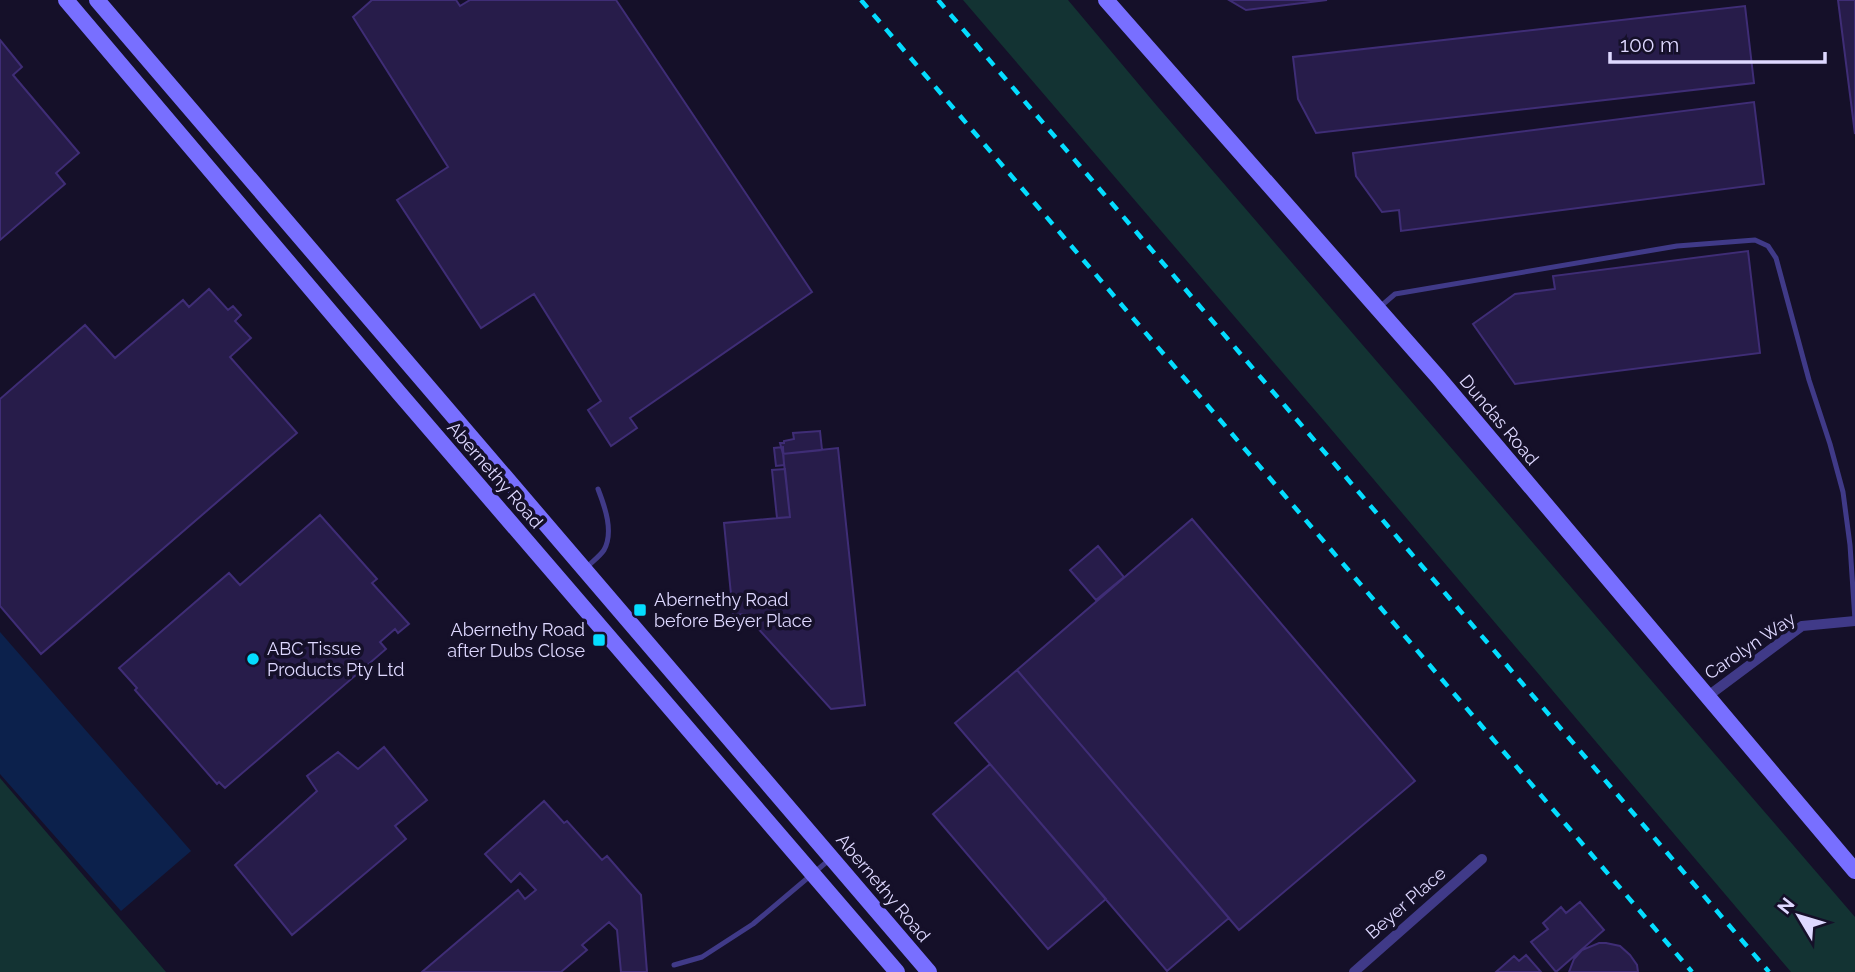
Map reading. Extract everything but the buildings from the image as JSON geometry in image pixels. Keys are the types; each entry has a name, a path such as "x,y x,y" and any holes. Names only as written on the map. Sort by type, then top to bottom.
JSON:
{"main road":[{"name":"Abernethy Road","path":"66,0 897,972"},
{"name":"Abernethy Road","path":"97,0 929,972"},
{"name":"Dundas Road","path":"1106,0 1447,387 1855,871"},
{"path":"192,148 211,132"},
{"path":"535,551 556,535"}],"street":[{"name":"Carolyn Way","path":"1707,696 1802,626 1855,620"},
{"name":"Beyer Place","path":"1354,972 1482,859"}],"lane":[{"path":"1378,309 1395,294 1583,261 1677,246 1755,240 1768,246 1776,258 1843,492 1855,620"},
{"path":"585,569 604,550 609,530 606,508 598,489"},
{"path":"674,965 702,957 753,924 832,857"}],"green space":[{"path":"963,0 1068,0 1855,917 1855,972 1791,972"},
{"path":"0,778 166,972 0,972"}],"water":[{"path":"0,632 191,851 121,911 0,774"}],"railway":[{"path":"861,0 1692,972"},
{"path":"938,0 1769,972"}],"place":[{"name":"Abernethy Road before Beyer Place","path":"640,610"},
{"name":"Abernethy Road after Dubs Close","path":"599,640"},
{"name":"ABC Tissue Products Pty Ltd","path":"253,659"}]}
